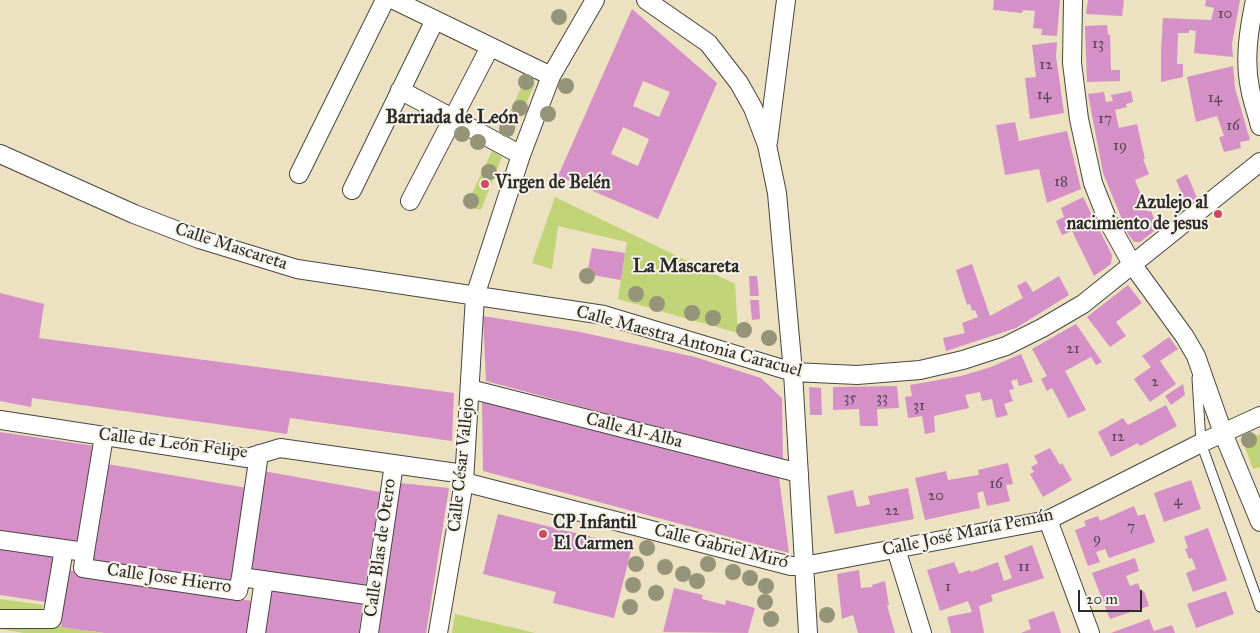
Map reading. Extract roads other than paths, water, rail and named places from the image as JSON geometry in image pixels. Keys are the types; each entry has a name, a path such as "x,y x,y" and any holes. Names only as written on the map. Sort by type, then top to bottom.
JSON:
{"street":[{"path":"299,174 385,0"},
{"path":"394,0 551,76"},
{"name":"Calle César Vallejo","path":"438,633 464,478 475,296 521,155 551,76 595,0"},
{"path":"646,0 708,43 739,83 754,108 768,145 777,193 793,372 808,633"},
{"path":"768,145 786,0"},
{"path":"1073,0 1072,63 1079,118 1093,183 1108,220 1132,264 1185,337 1196,356 1223,433 1260,522"},
{"path":"1255,0 1248,44 1248,69 1250,89 1260,126"},
{"path":"352,190 435,20"},
{"path":"410,201 490,47"},
{"path":"400,90 521,155"},
{"name":"Calle Mascareta","path":"0,154 134,214 199,238 288,266 475,296"},
{"name":"Calle Maestra Antonia Caracuel","path":"475,296 604,315 793,372 857,375 920,370 963,360 1006,346 1083,304 1260,162"},
{"name":"Calle Al-Alba","path":"470,389 799,473"},
{"name":"Calle José María Pemán","path":"804,566 1048,520 1201,443 1260,416"},
{"name":"Calle de León Felipe","path":"0,420 247,458 280,448 394,464 464,478"},
{"path":"86,552 104,436"},
{"path":"241,577 259,454"},
{"name":"Calle Blas de Otero","path":"369,633 394,464"},
{"name":"Calle Gabriel Miró","path":"464,478 791,566 804,566"},
{"path":"1048,520 1090,633"},
{"name":"Calle Jose Hierro","path":"0,540 86,552 83,568 238,591 241,577 374,596"},
{"path":"0,619 52,619 64,549"},
{"path":"896,549 922,633"},
{"path":"256,633 264,580"}],"lane":[{"path":"1196,356 1201,443 1260,607"}],"place":[{"name":"Virgen de Belén","path":"485,184"},
{"name":"Azulejo al nacimiento de jesus","path":"1218,214"},
{"name":"CP Infantil El Carmen","path":"543,534"}],"district":[{"name":"Barriada de León","path":"452,118"},
{"name":"La Mascareta","path":"686,267"}]}
